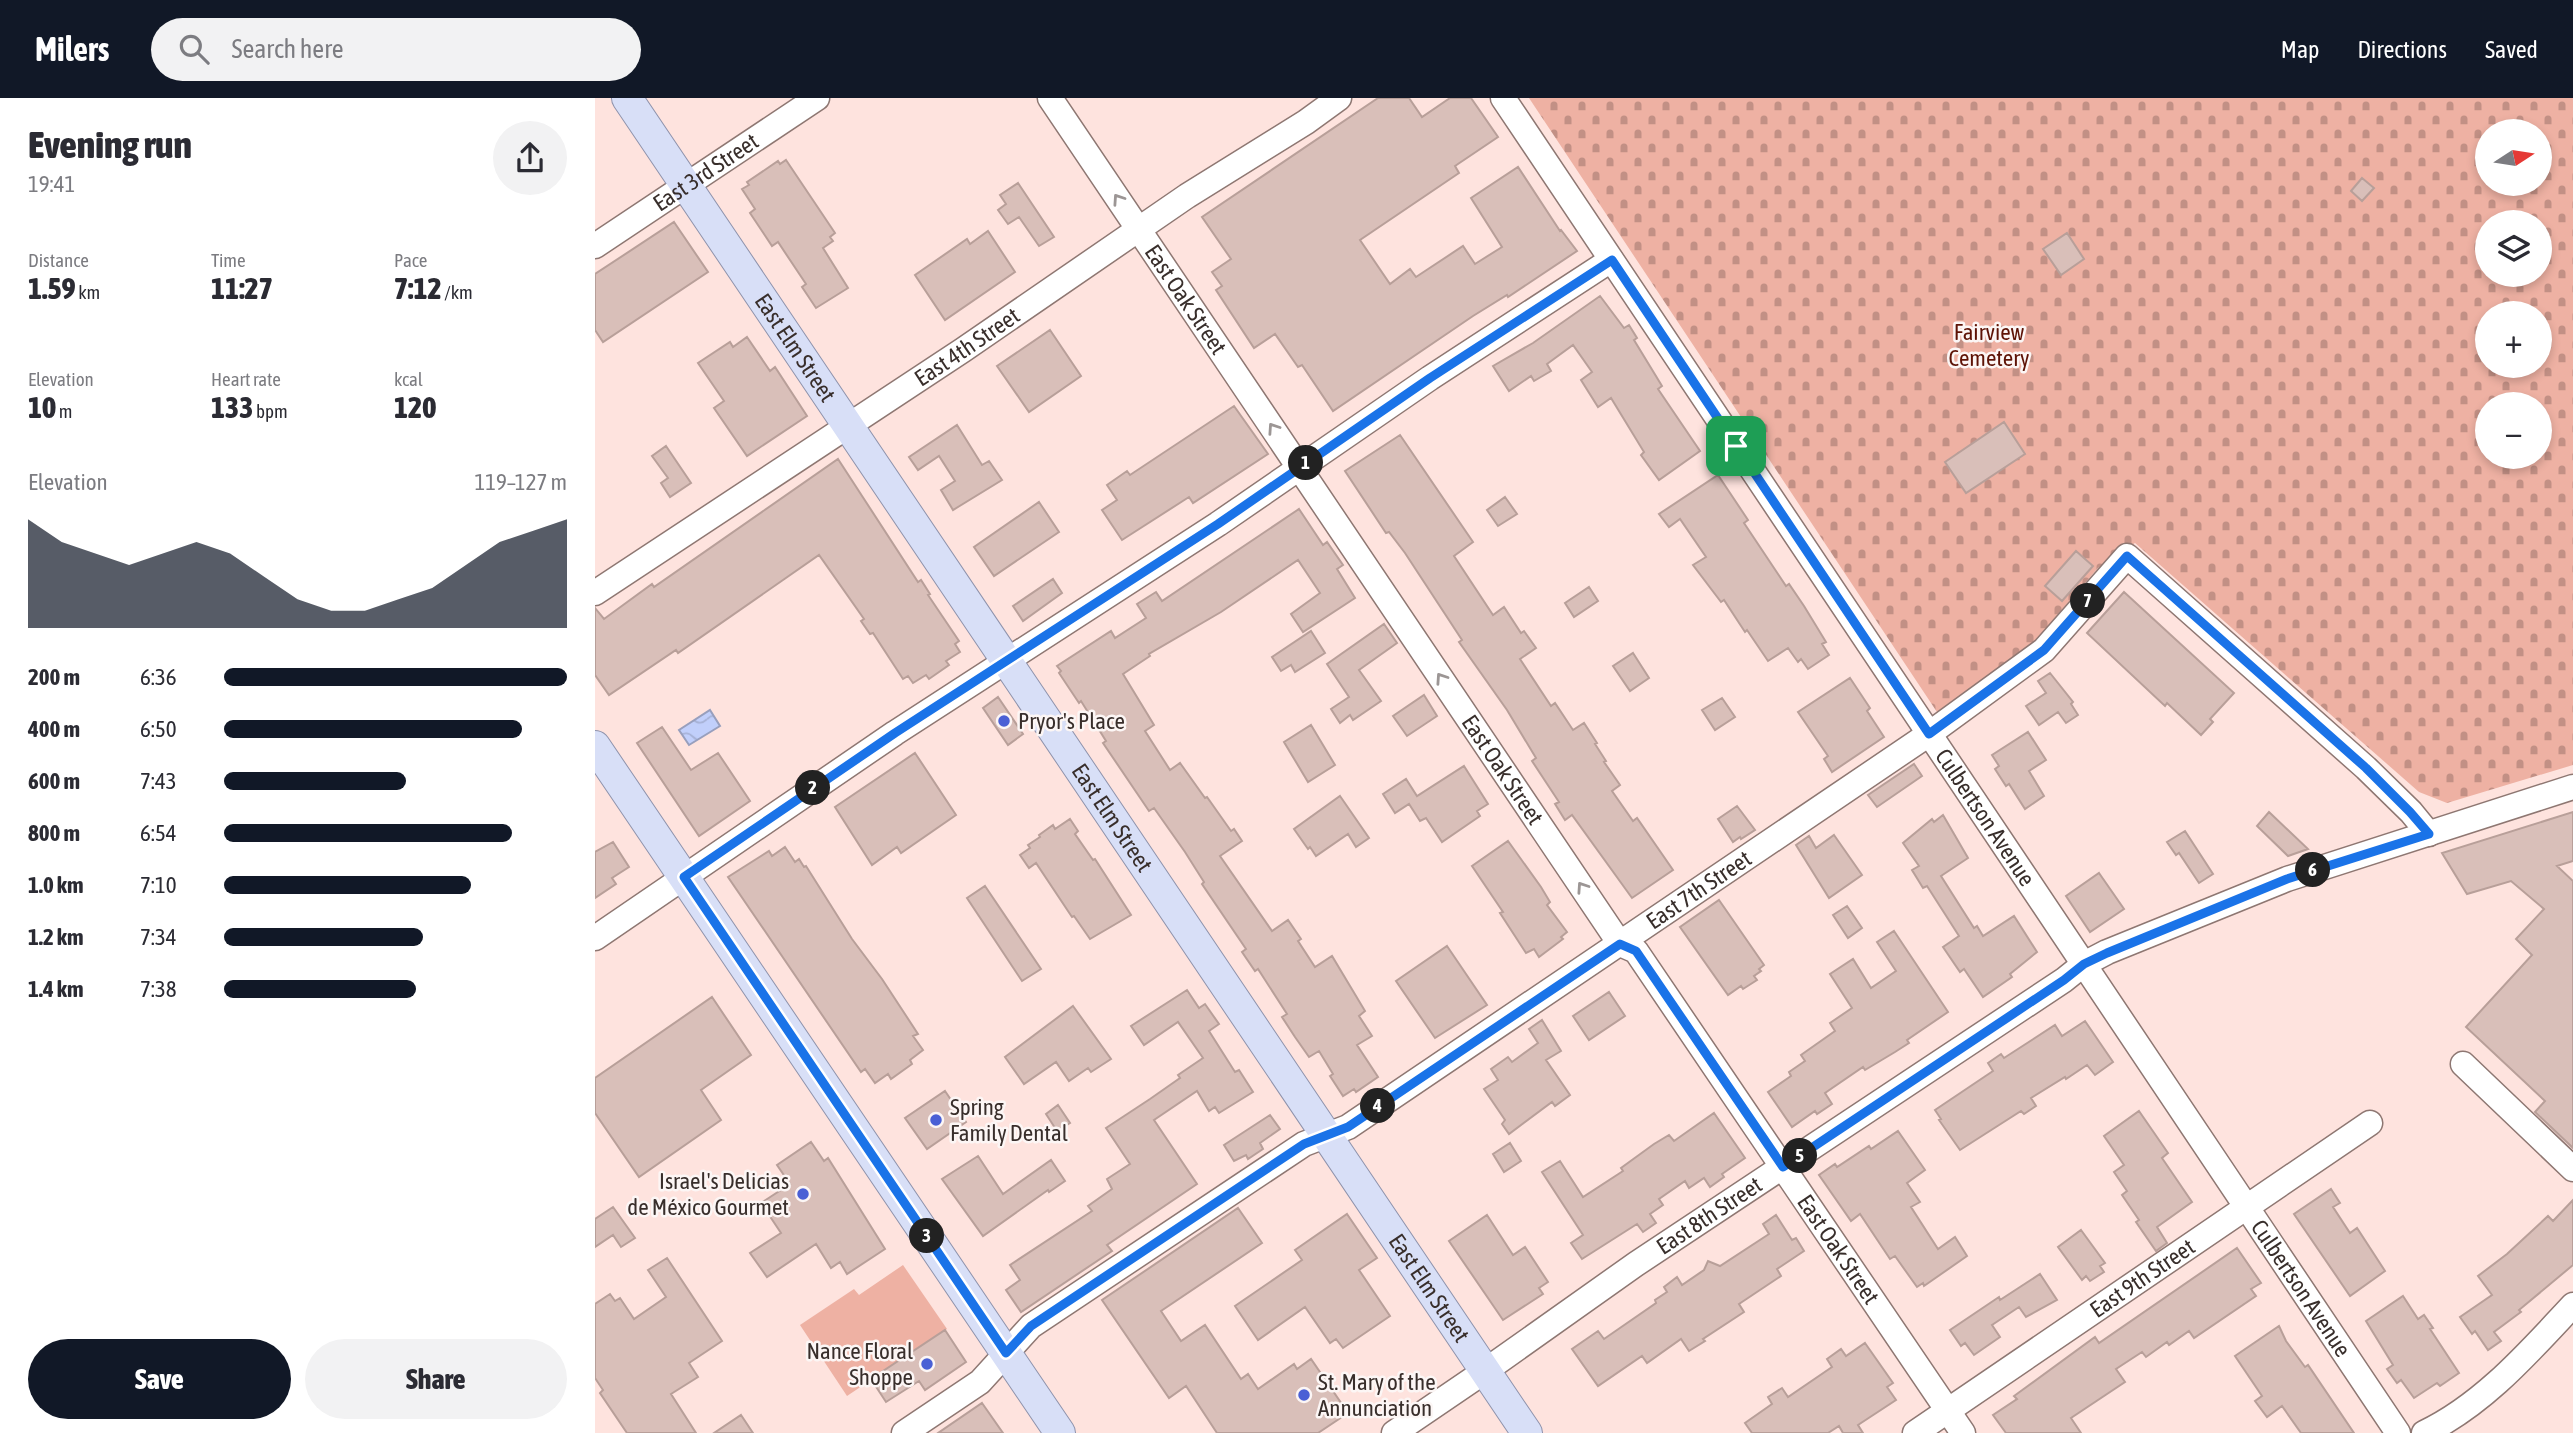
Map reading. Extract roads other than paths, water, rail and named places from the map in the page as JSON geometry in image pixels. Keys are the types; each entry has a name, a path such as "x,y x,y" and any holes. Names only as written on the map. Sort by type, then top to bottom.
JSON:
{"main road":[{"name":"East Elm Street","path":"627,98 1007,662 1315,1140 1485,1371 1527,1433"},
{"path":"595,746 1060,1433"}],"street":[{"name":"East 3rd Street","path":"595,246 817,98"},
{"name":"East Oak Street","path":"1051,98 1620,944 1636,951 1963,1433"},
{"name":"East 4th Street","path":"595,593 848,426 1187,195 1306,122 1339,98"},
{"name":"Culbertson Avenue","path":"1503,98 2398,1433"},
{"path":"595,938 895,733 1218,524 1439,372 1612,260"},
{"name":"East 7th Street","path":"904,1433 980,1382 1031,1326 1315,1140 1348,1127 1929,734 2044,650 2127,556 2366,768 2429,834"},
{"name":"East 8th Street","path":"1394,1433 1636,1264 2064,980 2084,964 2140,938 2287,879 2573,787"},
{"path":"2463,1063 2573,1169"},
{"name":"East 9th Street","path":"1915,1433 2370,1123"},
{"path":"2424,1433 2457,1427 2573,1305"}],"water":[{"path":"710,710 720,726 689,745 679,730"}],"place":[{"name":"Pryor's Place","path":"1004,721"},
{"name":"Spring Family Dental","path":"936,1120"},
{"name":"Israel's Delicias de México Gourmet","path":"803,1194"},
{"name":"Nance Floral Shoppe","path":"927,1364"},
{"name":"St. Mary of the Annunciation","path":"1304,1395"}],"park label":[{"name":"Fairview Cemetery","path":"1989,345"}]}
